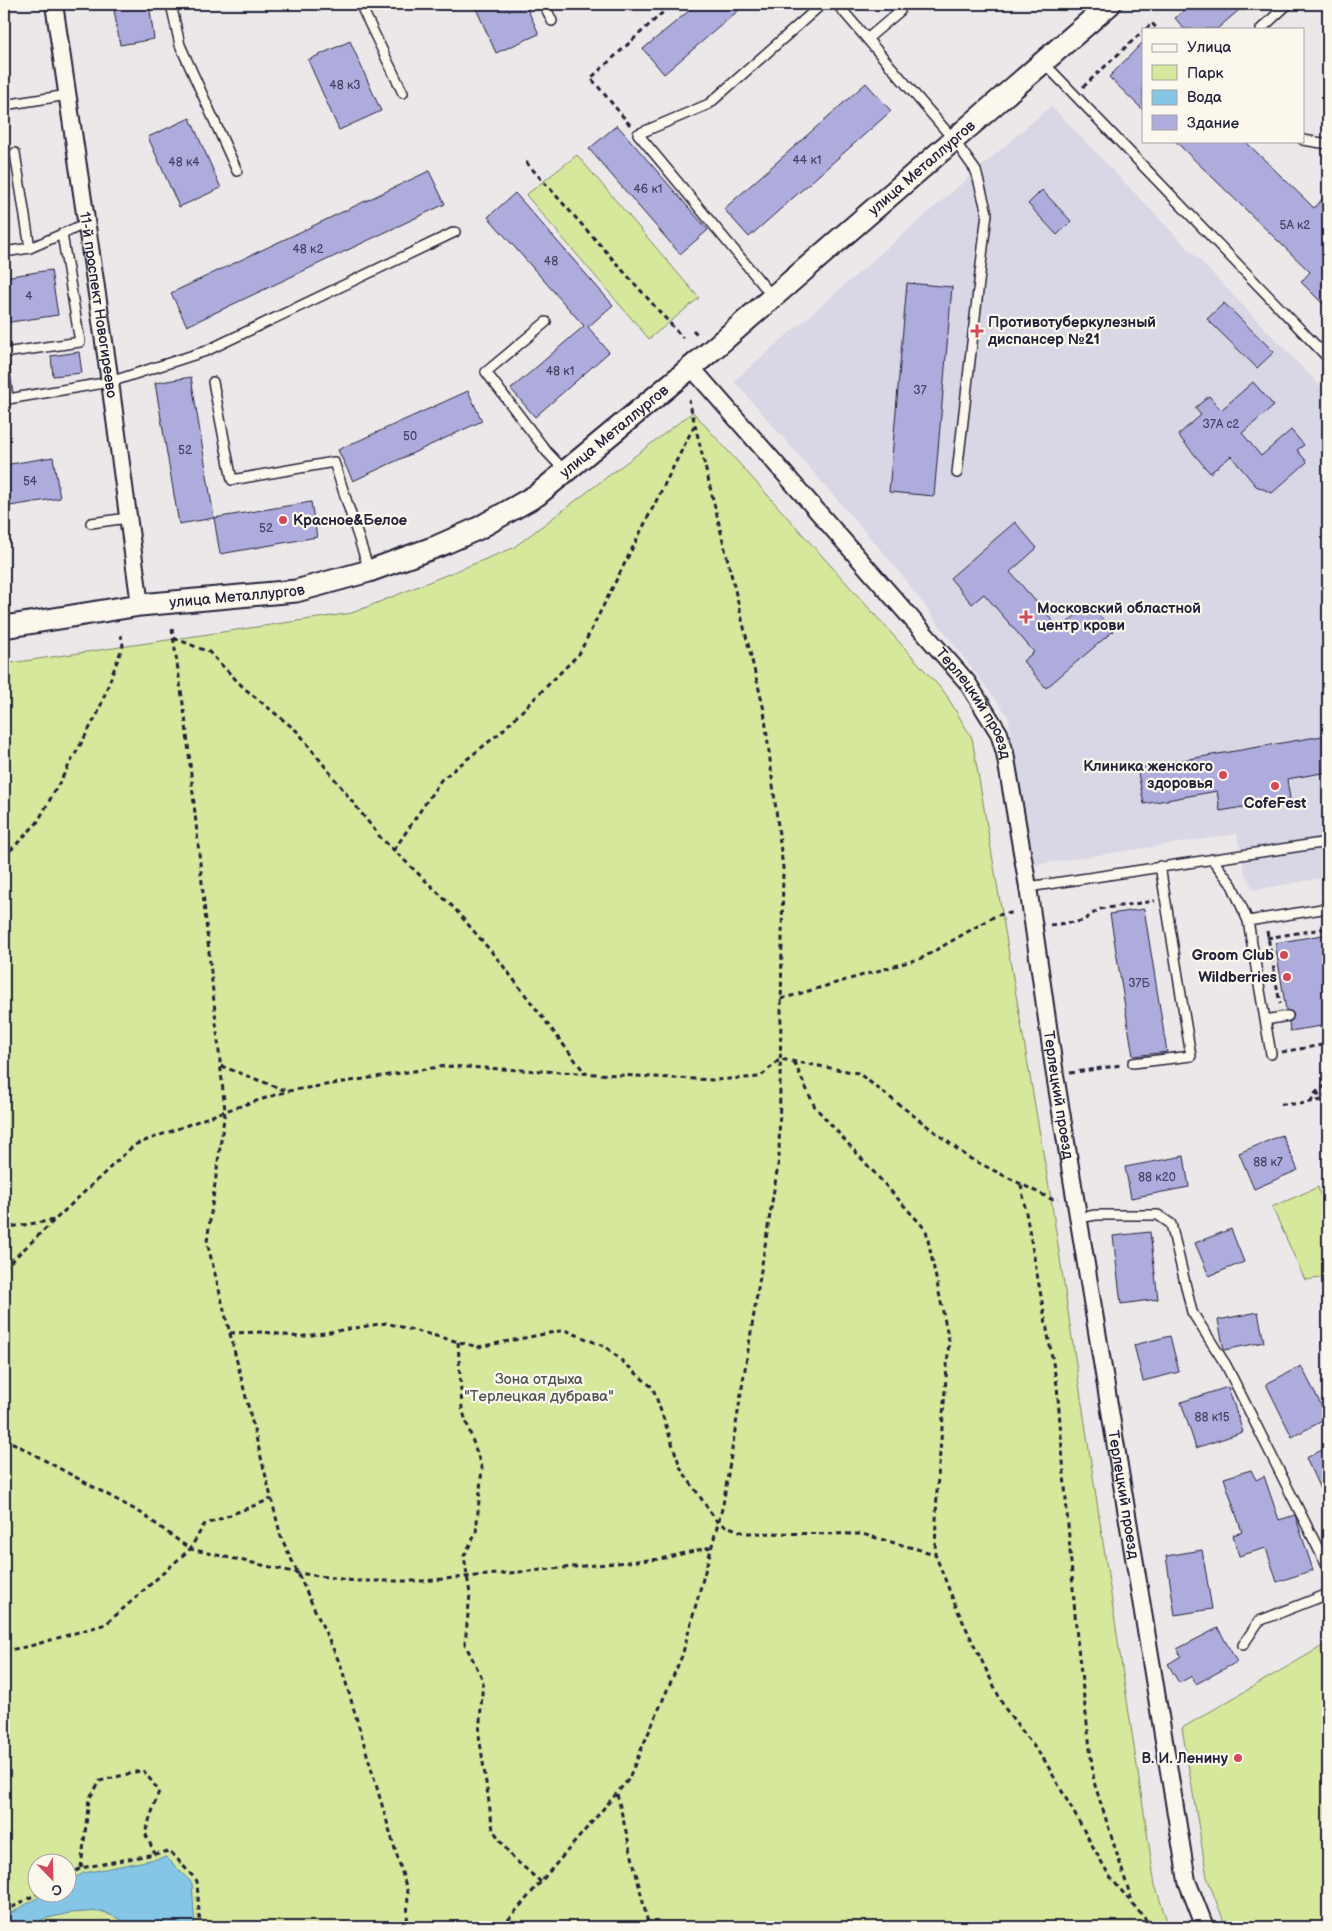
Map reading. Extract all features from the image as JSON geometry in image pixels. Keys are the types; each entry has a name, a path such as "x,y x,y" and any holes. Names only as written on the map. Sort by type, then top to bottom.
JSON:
{"street":[{"name":"11-й проспект Новогиреево","path":"54,4 110,382 140,605"},
{"name":"улица Металлургов","path":"4,627 140,605 296,591 369,571 477,530 537,495 566,471 773,297 1110,4"},
{"name":"Терлецкий проезд","path":"691,366 967,682 999,733 1005,753 1028,887 1078,1218 1188,1881 1205,1927"}],"lane":[{"path":"171,4 180,45 237,171"},
{"path":"360,4 403,94"},
{"path":"544,4 552,21"},
{"path":"773,297 638,134 709,104 822,4"},
{"path":"837,4 954,140 976,171 987,213 958,474"},
{"path":"1262,28 1288,4"},
{"path":"867,39 900,11"},
{"path":"1043,62 1328,358"},
{"path":"4,104 68,95"},
{"path":"1304,140 1328,144"},
{"path":"15,153 30,248"},
{"path":"4,252 30,248 87,223"},
{"path":"4,365 8,399 110,382 206,351 455,232"},
{"path":"4,353 80,342 62,234"},
{"path":"546,322 486,372 547,452 566,471"},
{"path":"213,382 232,480 334,462 369,571"},
{"path":"91,523 128,518"},
{"path":"1028,887 1328,842"},
{"path":"1212,859 1232,885 1248,921 1271,1054"},
{"path":"1133,1063 1191,1056 1160,866"},
{"path":"1248,921 1328,908"},
{"path":"1265,1020 1285,1017"},
{"path":"1078,1218 1096,1215 1158,1215 1171,1224 1192,1312 1226,1365 1328,1568"},
{"path":"1243,1646 1259,1621 1328,1594"}],"path":[{"path":"638,134 591,78 672,4"},
{"path":"1147,28 1152,23 1156,28"},
{"path":"1074,95 1142,33"},
{"path":"526,162 683,338"},
{"path":"693,330 700,337"},
{"path":"502,1927 628,1780 682,1656 723,1505 779,1159 783,868 764,710 689,400"},
{"path":"394,850 441,780 501,732 579,654 695,426"},
{"path":"172,629 186,724 225,1111 207,1242 281,1537 341,1666 408,1893 407,1927"},
{"path":"4,857 37,823 98,713 123,645 121,635"},
{"path":"174,638 209,652 244,688 298,732 380,836 465,922 501,964 586,1074"},
{"path":"1047,925 1083,921 1099,909 1166,900"},
{"path":"781,999 922,958 998,915 1016,914 1017,920"},
{"path":"1265,918 1285,1017"},
{"path":"1252,941 1328,928"},
{"path":"1293,1050 1328,1044"},
{"path":"4,1268 134,1145 225,1111 288,1091 445,1066 714,1080 760,1077 780,1059"},
{"path":"780,1059 858,1073 969,1158 1051,1199 1075,1195"},
{"path":"793,1062 815,1107 926,1230 949,1341 937,1490 935,1554 956,1607 1004,1707 1045,1761 1110,1877 1152,1927"},
{"path":"1055,1075 1133,1063"},
{"path":"220,1066 288,1091"},
{"path":"1311,1102 1315,1093 1328,1084"},
{"path":"1315,1093 1328,1098"},
{"path":"1281,1104 1311,1102 1328,1098"},
{"path":"1021,1185 1057,1385 1077,1639 1094,1782 1133,1904"},
{"path":"4,1228 55,1220"},
{"path":"230,1334 264,1332 299,1337 386,1323 478,1347 565,1330 606,1346 653,1388 681,1469 718,1522 745,1533 862,1534 935,1554"},
{"path":"458,1342 462,1409 482,1468 476,1533 464,1556 470,1594 465,1644 483,1680 479,1735 491,1820 493,1830 512,1857 541,1882"},
{"path":"4,1438 141,1513 190,1549 298,1573 355,1581 422,1581 660,1559 712,1547"},
{"path":"4,1650 30,1646 106,1624 190,1549 204,1525 271,1499"},
{"path":"81,1868 89,1799 100,1781 143,1770 158,1792 145,1833 155,1854"},
{"path":"616,1794 649,1927"},
{"path":"78,1870 170,1851 197,1881 200,1927"},
{"path":"4,1912 28,1899"}],"shaded area":[{"path":"1051,106 1328,394 1328,877 1254,890 1245,874 1237,834 1034,865 1008,716 894,565 734,381"}],"green space":[{"path":"577,155 699,298 649,339 526,195"},
{"name":"Зона отдыха \"Терлецкая дубрава\"","path":"693,412 945,693 972,738 1051,1199 1155,1885 1169,1927 4,1927 4,664 352,613 513,548"},
{"path":"1318,1187 1328,1225 1328,1277 1305,1280 1272,1207"},
{"path":"1328,1643 1328,1927 1226,1927 1207,1877 1182,1728"}],"water":[{"path":"166,1857 192,1883 195,1927 124,1927 122,1920 101,1911 70,1913 43,1919 37,1927 4,1927 4,1917 28,1903 78,1904 78,1876 84,1873"}],"building":[{"path":"113,4 149,4 154,39 120,45"},
{"path":"474,4 525,4 539,34 496,53"},
{"path":"697,4 746,4 664,74 643,49"},
{"path":"1191,4 1246,4 1218,28 1183,28 1175,18"},
{"path":"350,41 381,111 339,130 308,60"},
{"path":"1142,43 1142,109 1109,77"},
{"path":"866,83 891,111 749,237 724,209"},
{"path":"190,118 221,188 179,207 148,137"},
{"path":"617,125 708,230 680,254 589,149"},
{"path":"1176,142 1246,142 1314,208 1328,193 1328,309 1301,282 1310,272"},
{"path":"429,171 445,204 187,326 171,293"},
{"path":"1042,190 1071,221 1057,235 1028,204"},
{"path":"515,193 613,305 588,327 609,352 535,417 511,389 584,326 488,217"},
{"path":"51,270 58,315 4,323 4,277"},
{"path":"907,283 952,287 934,496 889,492"},
{"path":"1224,303 1274,352 1257,368 1207,319"},
{"path":"79,352 82,373 53,376 51,356"},
{"path":"191,377 214,518 179,524 155,383"},
{"path":"1253,382 1274,406 1242,433 1261,456 1291,430 1304,445 1297,450 1307,462 1272,493 1256,486 1231,456 1210,473 1178,435 1201,415 1195,408 1209,396 1221,410"},
{"path":"468,391 482,421 353,481 338,450"},
{"path":"53,457 60,498 4,507 4,465"},
{"path":"311,502 317,537 220,554 214,518"},
{"name":"Московский областной центр крови","path":"1015,522 1037,548 1010,572 1060,629 1089,604 1113,631 1046,688 1023,661 1034,652 984,594 972,604 950,578"},
{"name":"Клиника женского здоровья","path":"1328,735 1328,772 1287,779 1290,799 1220,811 1217,791 1144,804 1137,768"},
{"path":"1144,909 1167,1052 1133,1056 1110,914"},
{"path":"1328,934 1328,1025 1290,1031 1289,1022 1294,1015 1286,1010 1275,943"},
{"path":"1282,1135 1298,1170 1254,1189 1239,1153"},
{"path":"1184,1156 1189,1187 1131,1198 1125,1167"},
{"path":"1231,1229 1244,1262 1209,1276 1195,1243"},
{"path":"1150,1232 1158,1299 1121,1304 1113,1236"},
{"path":"1258,1312 1264,1342 1224,1350 1218,1320"},
{"path":"1170,1336 1179,1372 1143,1381 1134,1345"},
{"path":"1301,1366 1328,1418 1292,1437 1266,1384"},
{"path":"1228,1387 1243,1432 1196,1448 1181,1402"},
{"path":"1328,1447 1328,1507 1306,1458"},
{"path":"1251,1470 1256,1480 1264,1476 1279,1520 1295,1515 1313,1570 1277,1582 1266,1548 1239,1556 1233,1535 1242,1532 1224,1478"},
{"path":"1202,1550 1212,1609 1175,1615 1166,1556"},
{"path":"1218,1628 1237,1662 1196,1684 1192,1676 1179,1683 1168,1664 1181,1656 1177,1649"}],"place":[{"name":"Противотуберкулезный диспансер №21","path":"977,331"},
{"name":"Красное&Белое","path":"283,520"},
{"name":"Московский областной центр крови","path":"1026,617"},
{"name":"Клиника женского здоровья","path":"1223,775"},
{"name":"CofeFest","path":"1275,786"},
{"name":"Groom Club","path":"1284,955"},
{"name":"Wildberries","path":"1287,977"},
{"name":"В. И. Ленину","path":"1238,1758"}]}
